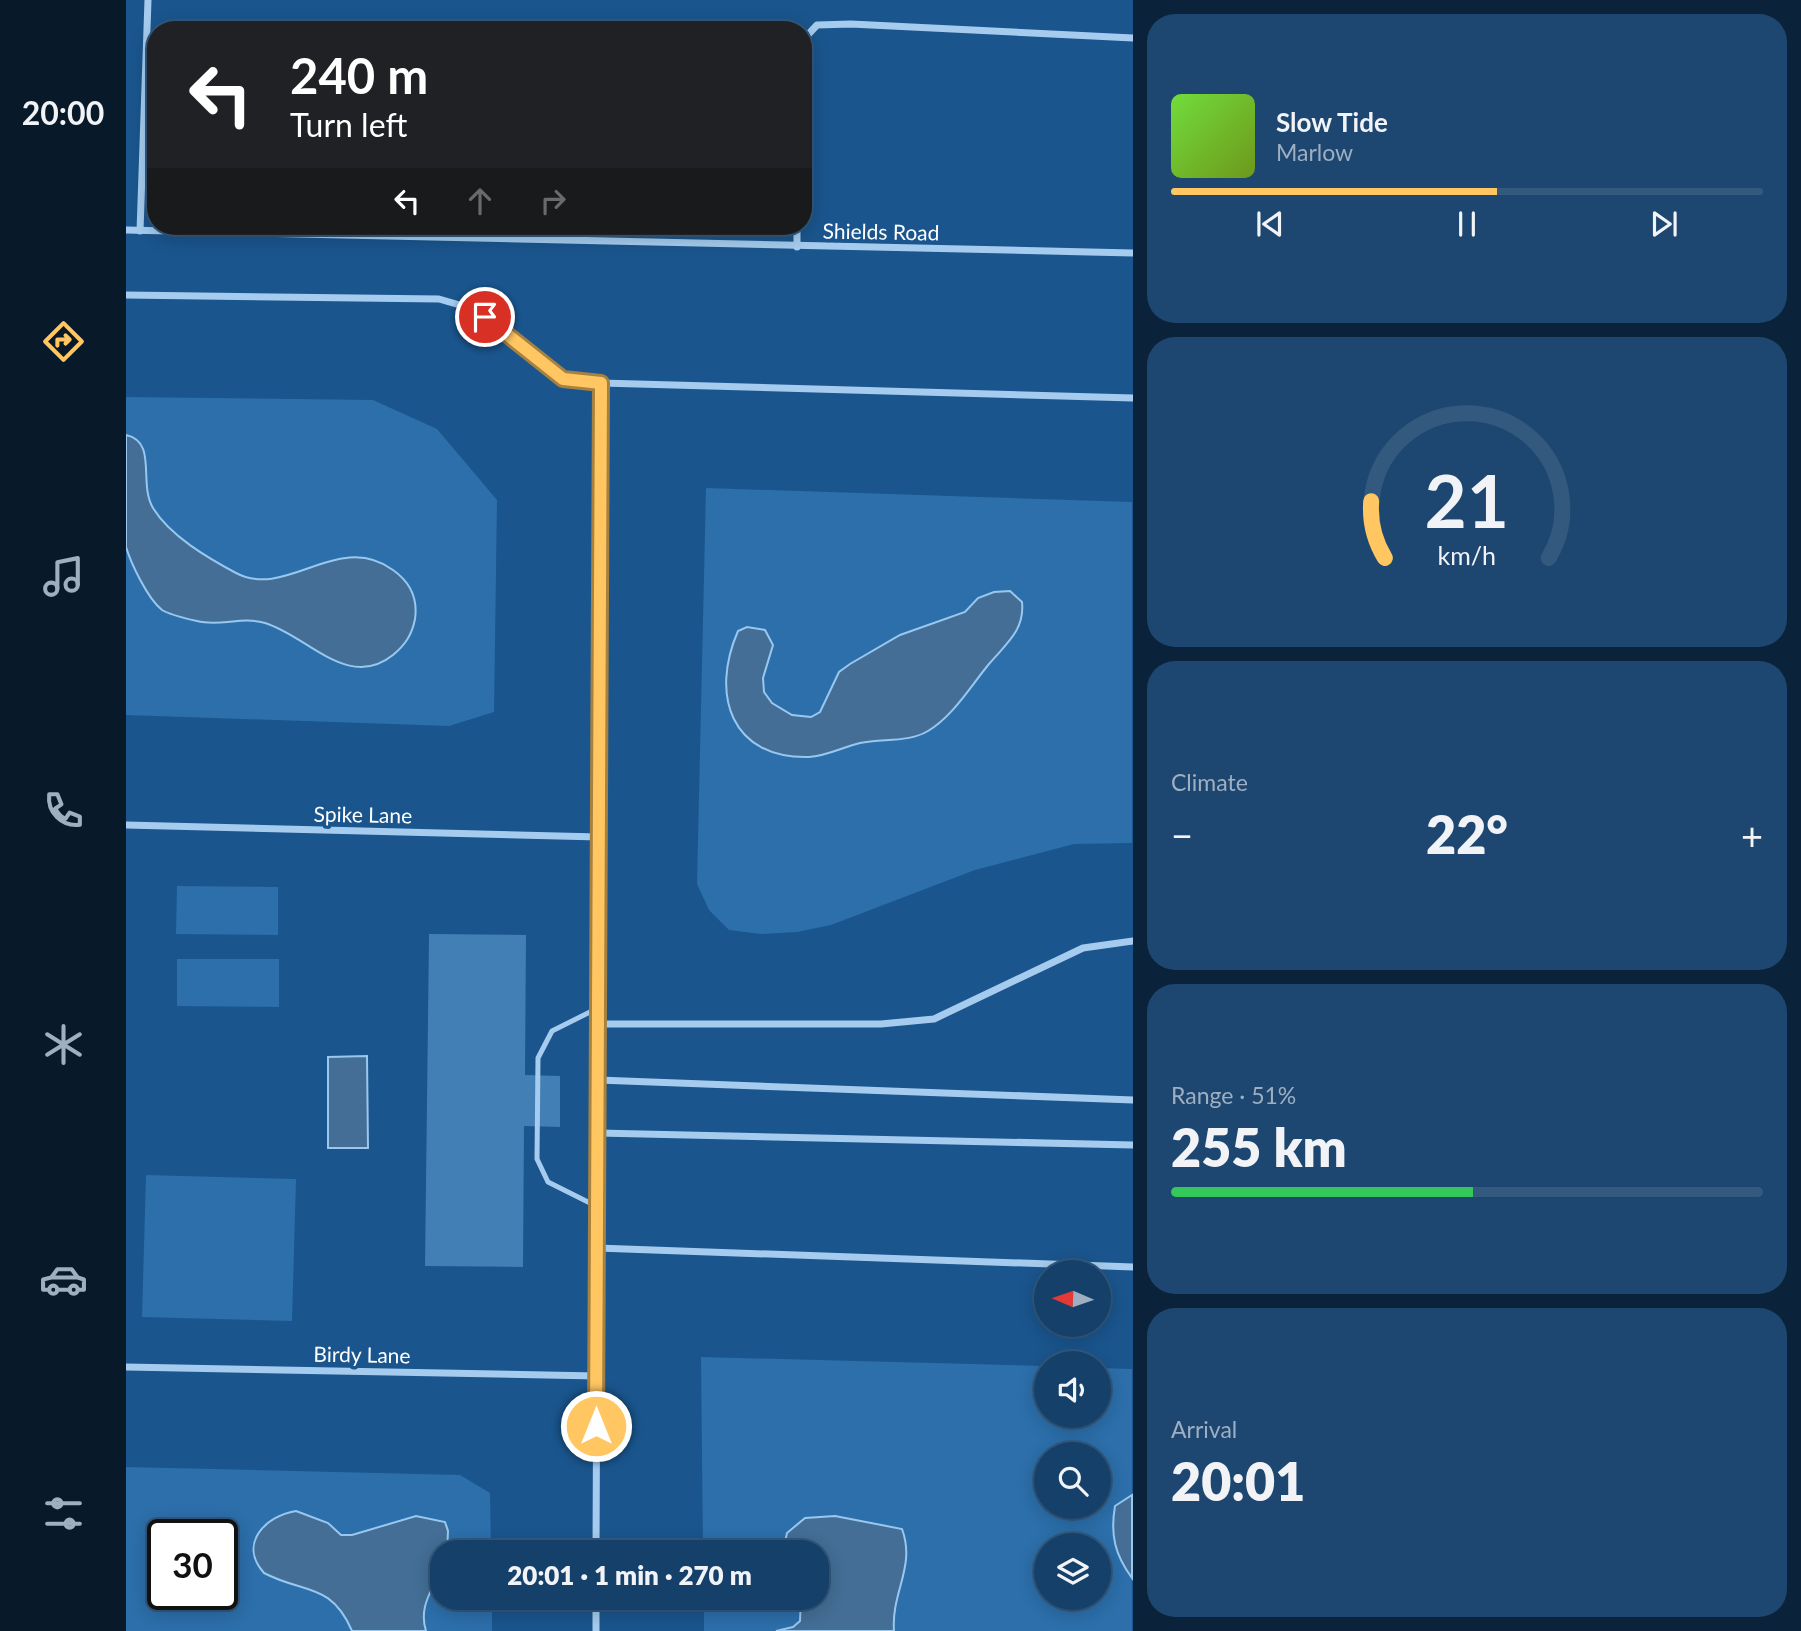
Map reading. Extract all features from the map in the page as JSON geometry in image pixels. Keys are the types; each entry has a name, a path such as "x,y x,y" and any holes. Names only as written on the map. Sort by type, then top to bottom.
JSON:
{"street":[{"path":"147,21 148,0"},
{"path":"812,30 817,25 851,24 1132,38"},
{"path":"140,231 147,29"},
{"name":"Shields Road","path":"126,230 147,231"},
{"name":"Shields Road","path":"304,235 1132,253"},
{"path":"797,235 797,247"},
{"path":"126,295 439,299 470,309 500,326 563,379 601,383 1132,398"},
{"path":"596,1540 601,383"},
{"name":"Spike Lane","path":"126,825 599,837"},
{"path":"598,1024 881,1024 934,1019 1083,948 1132,941"},
{"path":"598,1080 1132,1100"},
{"path":"598,1133 1132,1145"},
{"path":"597,1248 1132,1267"},
{"name":"Birdy Lane","path":"126,1367 597,1376"},
{"path":"596,1610 596,1631"}],"lane":[{"path":"598,1007 552,1031 538,1058 537,1159 548,1182 598,1207"}],"shaded area":[{"path":"126,397 373,400 437,429 497,500 494,712 449,726 126,715"},
{"path":"126,435 136,439 142,446 147,487 153,508 169,528 190,545 236,573 255,579 274,578 333,560 352,557 373,560 393,570 408,585 414,597 416,611 410,635 393,655 376,664 360,667 328,657 265,623 206,623 162,610 145,589 126,547"},
{"path":"706,488 1132,502 1132,843 1074,844 975,870 831,925 797,932 761,934 729,930 709,910 697,884"},
{"path":"1010,591 1022,602 1020,621 1013,636 953,709 937,725 920,735 860,743 816,756 782,755 761,747 745,735 734,719 728,700 726,678 738,631 747,627 765,630 773,645 763,678 764,692 772,703 792,715 811,717 820,712 839,672 850,664 900,635 965,612 978,598 994,592"},
{"path":"177,886 278,887 278,935 176,934"},
{"path":"177,959 279,959 279,1007 177,1006"},
{"path":"367,1056 368,1148 328,1148 328,1057"},
{"path":"146,1175 296,1179 292,1321 142,1317"},
{"path":"701,1357 1034,1366 1034,1428 1111,1428 1111,1368 1132,1369 1132,1631 704,1631 704,1610 829,1610 829,1540 703,1540"},
{"path":"126,1467 460,1475 490,1493 491,1540 430,1540 430,1610 492,1610 492,1631 126,1631"},
{"path":"1132,1495 1132,1578 1118,1553 1113,1526 1115,1506"},
{"path":"296,1511 328,1523 341,1535 352,1535 416,1516 445,1522 448,1540 430,1540 430,1593 424,1609 426,1631 352,1631 344,1615 325,1597 264,1573 254,1552 255,1542 265,1525"},
{"path":"835,1516 902,1529 906,1543 905,1568 896,1604 894,1631 776,1631 793,1627 800,1621 800,1610 829,1610 829,1540 785,1540 787,1533 805,1518"}],"building":[{"path":"429,934 526,935 525,1075 560,1076 560,1127 524,1126 523,1267 425,1266"}],"route":[{"path":"485,317 500,326 537,360 563,379 601,383 596,1426"}]}
